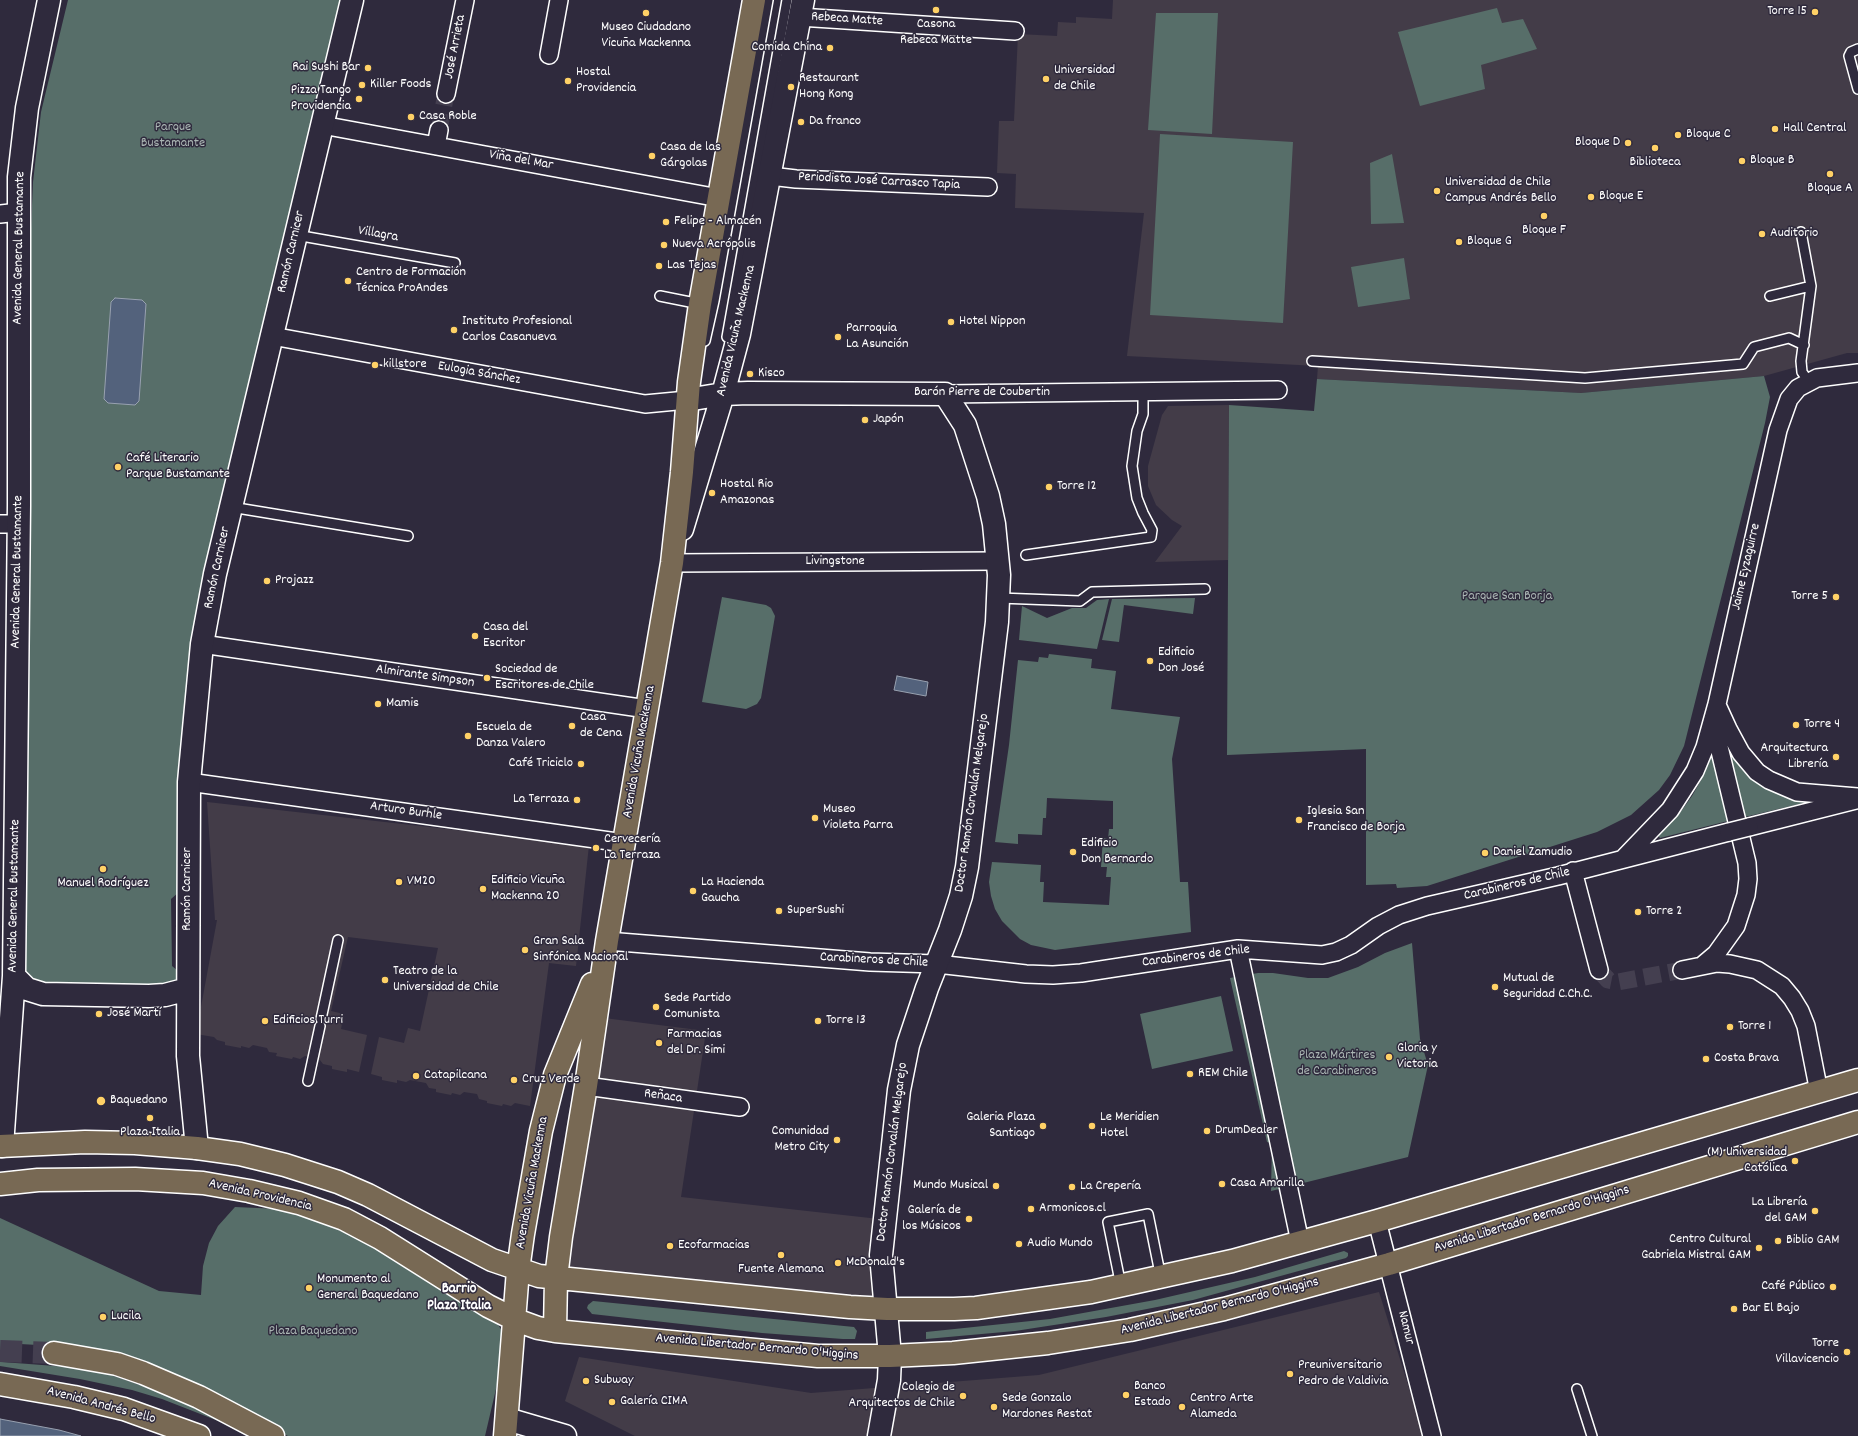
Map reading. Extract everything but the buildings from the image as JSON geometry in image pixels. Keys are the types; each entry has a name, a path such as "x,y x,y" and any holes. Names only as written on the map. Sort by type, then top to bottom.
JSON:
{"main road":[{"name":"Avenida General Bustamante","path":"1,1146 14,976 9,524 10,213 19,176 27,108 49,0"},
{"name":"Ramón Carnicer","path":"197,1148 188,1056 189,782 202,644 215,574 352,0"},
{"name":"Avenida Vicuña Mackenna","path":"555,1331 556,1278 561,1237 586,1086 607,941 672,563 682,472 687,400 700,304 754,0"},
{"name":"Avenida Vicuña Mackenna","path":"672,563 701,462 723,394 739,334 801,9"},
{"name":"Barón Pierre de Coubertin","path":"687,400 723,394 748,393 945,394"},
{"name":"Doctor Ramón Corvalán Melgarejo","path":"879,1436 889,1380 890,1356 881,1255 902,1071 908,1045 952,923 967,867 999,598 998,561 992,517 980,470 965,425 945,394"},
{"name":"Avenida Vicuña Mackenna","path":"506,1428 516,1320 518,1270 537,1154 551,1088 585,1004 607,941"},
{"path":"14,976 27,989 43,994 149,996 165,995 188,989"},
{"path":"1,1146 85,1142 197,1148 240,1154 285,1165 338,1182 375,1198 492,1260 539,1276 850,1307 887,1309 976,1308 1121,1286 1161,1278 1377,1221 1858,1080"},
{"name":"Avenida Libertador Bernardo O'Higgins","path":"516,1320 538,1328 555,1331 818,1356 890,1356 997,1349 1130,1330 1265,1299 1389,1264 1858,1122"},
{"name":"Avenida Providencia","path":"0,1184 38,1180 96,1178 167,1180 222,1186 300,1203 344,1219 380,1238 488,1306 516,1320"},
{"path":"54,1353 117,1364 143,1373 199,1397 273,1436"},
{"name":"Avenida Andrés Bello","path":"0,1384 74,1397 124,1409 199,1436"},
{"path":"506,1428 564,1436"}],"street":[{"name":"José Arrieta","path":"446,94 465,0"},
{"path":"549,55 559,0"},
{"name":"Rebeca Matte","path":"801,9 1015,31"},
{"name":"Viña del Mar","path":"322,125 438,138 719,198"},
{"name":"Periodista José Carrasco Tapia","path":"770,176 988,187"},
{"name":"Eulogia Sánchez","path":"272,336 645,404 687,400"},
{"name":"Jaime Eyzaguirre","path":"1623,859 1657,826 1682,793 1700,759 1713,722 1778,430 1789,399 1798,388 1825,375 1858,373"},
{"name":"Barón Pierre de Coubertin","path":"945,394 1278,390"},
{"name":"Livingstone","path":"672,563 998,561"},
{"name":"Almirante Simpson","path":"202,644 647,709"},
{"path":"1717,704 1741,753 1757,772 1769,780 1796,792 1858,799"},
{"name":"Jaime Eyzaguirre","path":"1703,965 1716,954 1736,926 1745,900 1748,879 1747,863 1713,722"},
{"name":"Arturo Burhle","path":"189,782 624,843"},
{"name":"Carabineros de Chile","path":"607,941 870,962 937,964 1026,974 1053,975 1081,973 1238,949 1322,955 1336,952 1351,945 1378,926 1399,915 1427,906 1573,872 1858,799"},
{"path":"1573,872 1599,970"},
{"path":"1238,949 1300,1242"},
{"name":"Jaime Eyzaguirre","path":"1682,970 1703,965 1730,964 1757,970 1782,986 1800,1011 1806,1026 1819,1092"},
{"name":"Reñaca","path":"586,1086 740,1108"},
{"name":"Namur","path":"1377,1221 1432,1436"}],"lane":[{"path":"687,400 698,368 714,301 768,0"},
{"path":"723,394 725,352 787,0"},
{"path":"1858,49 1851,52 1849,56 1858,89"},
{"path":"1800,232 1812,286 1801,361 1802,372 1809,382"},
{"name":"Villagra","path":"296,235 456,263"},
{"path":"1770,296 1812,286"},
{"path":"660,296 700,304"},
{"path":"1312,361 1585,378 1743,364 1754,347 1789,338 1804,345"},
{"path":"1026,555 1151,536 1152,530 1137,498 1132,466 1136,436 1142,414 1143,392"},
{"path":"231,507 408,536"},
{"path":"999,598 1080,601 1092,592 1205,589"},
{"path":"308,1081 338,940"},
{"path":"1121,1286 1108,1222 1148,1214 1161,1278"},
{"path":"1577,1389 1592,1436"}],"shaded area":[{"name":"Universidad de Chile Campus Andrés Bello","path":"1113,0 1858,0 1858,353 1847,353 1764,376 1581,393 1317,379 1318,366 1127,356 1144,213 1015,208 1016,174 997,173 999,121 1014,121 1018,34 1057,36 1058,22 1076,23 1076,17 1112,19"},
{"path":"1229,405 1228,560 1155,562 1182,526 1172,520 1156,505 1148,486 1148,466 1162,415 1168,406"},
{"path":"207,802 589,845 576,966 549,963 530,1106 515,1103 511,1106 503,1104 502,1106 487,1103 487,1101 479,1099 477,1094 464,1092 460,1095 452,1093 451,1095 436,1092 436,1089 429,1088 426,1083 410,1080 406,1082 397,1080 397,1083 382,1080 382,1077 371,1074 379,1037 404,1043 408,1028 420,1031 438,948 348,937 331,1011 344,1014 341,1029 367,1035 359,1072 347,1069 347,1072 332,1069 332,1066 323,1064 320,1060 305,1056 300,1059 293,1057 292,1059 276,1056 277,1053 269,1052 267,1048 253,1045 249,1048 241,1046 241,1048 225,1045 225,1042 217,1040 214,1037 196,1034 217,920 215,920"},
{"path":"604,1018 706,1031 681,1197 879,1219 876,1298 565,1267"},
{"path":"1379,1292 1424,1436 635,1436 565,1401 579,1357 811,1393 1039,1375"}],"green space":[{"name":"Parque Bustamante","path":"68,0 343,0 190,654 186,708 179,892 171,899 172,966 178,971 179,980 174,986 39,986 24,972 30,252 33,182 41,112"},
{"path":"1497,8 1502,23 1523,19 1537,49 1481,65 1485,89 1420,106 1398,32"},
{"path":"1156,13 1218,13 1212,134 1148,130"},
{"path":"1160,134 1293,142 1283,323 1150,315"},
{"path":"1392,154 1404,223 1371,224 1370,163"},
{"path":"1404,258 1410,299 1358,307 1351,267"},
{"name":"Parque San Borja","path":"1764,376 1770,397 1765,423 1684,746 1670,775 1659,790 1631,815 1597,832 1427,886 1397,888 1396,884 1366,885 1366,749 1227,755 1229,405 1314,411 1317,379 1581,393"},
{"path":"722,597 766,605 771,608 775,616 761,698 757,704 746,709 702,702"},
{"path":"1195,598 1193,614 1124,605 1119,642 1102,640 1112,599"},
{"path":"1109,599 1097,649 1019,640 1022,606 1047,618 1072,608 1086,608 1097,600"},
{"path":"1049,654 1092,659 1091,668 1116,671 1111,709 1180,717 1172,759 1180,882 1188,882 1191,932 1055,950 1031,945 1020,939 1002,921 995,909 989,882 992,862 1041,865 1040,882 1044,882 1043,902 1109,905 1111,877 1106,877 1107,867 1101,867 1103,838 1108,839 1109,829 1113,829 1113,801 1047,798 1046,818 1043,818 1042,835 1018,834 1018,844 995,842 1009,745 1018,660 1038,662 1039,657 1048,658"},
{"path":"1729,749 1744,771 1756,782 1769,790 1797,800 1812,801 1745,817"},
{"path":"1711,752 1728,821 1660,838 1657,834 1682,810 1692,796 1700,782"},
{"name":"Plaza Mártires de Carabineros","path":"1412,943 1420,1039 1428,1065 1408,1157 1271,1191 1272,1143 1267,1142 1230,978 1258,973 1273,973 1308,978 1328,978 1358,967 1385,953"},
{"path":"1221,996 1233,1051 1152,1069 1140,1014"},
{"name":"Plaza Baquedano","path":"235,1207 280,1209 335,1228 392,1253 494,1318 502,1331 503,1359 485,1436 288,1436 240,1411 56,1346 2,1343 2,1362 82,1368 111,1375 169,1395 192,1405 226,1424 162,1399 132,1390 80,1379 0,1366 0,1218 159,1291 201,1295 203,1266 209,1243 218,1226"},
{"path":"1344,1251 1348,1253 1346,1258 1193,1300 1106,1317 1015,1331 926,1339 926,1332 1050,1319 1155,1300 1255,1277"},
{"path":"593,1301 854,1327 857,1331 855,1339 843,1339 762,1333 592,1314 587,1308"}],"water":[{"path":"115,298 142,300 146,304 139,401 135,405 108,403 104,399 111,302"},
{"path":"897,676 928,682 926,696 894,690"},
{"path":"0,1419 59,1430 81,1436 0,1436"}],"tunnel":[{"path":"439,130 446,94"},
{"path":"1599,970 1608,980 1618,982 1682,970"},
{"path":"0,1351 54,1353"}],"place":[{"name":"Casona Rebeca Matte","path":"936,10"},
{"name":"Torre 15","path":"1815,12"},
{"name":"Museo Ciudadano Vicuña Mackenna","path":"646,13"},
{"name":"Comida China","path":"830,48"},
{"name":"Rai Sushi Bar","path":"368,68"},
{"name":"Universidad de Chile","path":"1046,79"},
{"name":"Hostal Providencia","path":"568,81"},
{"name":"Killer Foods","path":"362,85"},
{"name":"Restaurant Hong Kong","path":"791,87"},
{"name":"Pizza Tango Providencia","path":"359,99"},
{"name":"Casa Roble","path":"411,117"},
{"name":"Da franco","path":"801,122"},
{"name":"Hall Central","path":"1775,129"},
{"name":"Bloque C","path":"1678,135"},
{"name":"Bloque D","path":"1628,143"},
{"name":"Biblioteca","path":"1655,148"},
{"name":"Casa de las Gárgolas","path":"652,156"},
{"name":"Bloque B","path":"1742,161"},
{"name":"Bloque A","path":"1830,174"},
{"name":"Universidad de Chile Campus Andrés Bello","path":"1437,191"},
{"name":"Bloque E","path":"1591,197"},
{"name":"Bloque F","path":"1544,216"},
{"name":"Felipe - Almacén","path":"666,222"},
{"name":"Auditorio","path":"1762,234"},
{"name":"Bloque G","path":"1459,242"},
{"name":"Nueva Acrópolis","path":"664,245"},
{"name":"Las Tejas","path":"659,266"},
{"name":"Centro de Formación Técnica ProAndes","path":"348,281"},
{"name":"Hotel Nippon","path":"951,322"},
{"name":"Instituto Profesional Carlos Casanueva","path":"454,330"},
{"name":"Parroquia La Asunción","path":"838,337"},
{"name":"killstore","path":"375,365"},
{"name":"Kisco","path":"750,374"},
{"name":"Japón","path":"865,420"},
{"name":"Café Literario Parque Bustamante","path":"118,467"},
{"name":"Torre 12","path":"1049,487"},
{"name":"Hostal Rio Amazonas","path":"712,493"},
{"name":"Projazz","path":"267,581"},
{"name":"Torre 5","path":"1836,597"},
{"name":"Casa del Escritor","path":"475,636"},
{"name":"Edificio Don José","path":"1150,661"},
{"name":"Sociedad de Escritores de Chile","path":"487,678"},
{"name":"Mamis","path":"378,704"},
{"name":"Torre 4","path":"1796,725"},
{"name":"Casa de Cena","path":"572,726"},
{"name":"Escuela de Danza Valero","path":"468,736"},
{"name":"Arquitectura Librería","path":"1836,757"},
{"name":"Café Triciclo","path":"581,764"},
{"name":"La Terraza","path":"577,800"},
{"name":"Museo Violeta Parra","path":"815,818"},
{"name":"Iglesia San Francisco de Borja","path":"1299,820"},
{"name":"Cervecería La Terraza","path":"596,848"},
{"name":"Edificio Don Bernardo","path":"1073,852"},
{"name":"Daniel Zamudio","path":"1485,853"},
{"name":"Manuel Rodríguez","path":"103,869"},
{"name":"VM20","path":"399,882"},
{"name":"Edificio Vicuña Mackenna 20","path":"483,889"},
{"name":"La Hacienda Gaucha","path":"693,891"},
{"name":"SuperSushi","path":"779,911"},
{"name":"Torre 2","path":"1638,912"},
{"name":"Gran Sala Sinfónica Nacional","path":"525,950"},
{"name":"Teatro de la Universidad de Chile","path":"385,980"},
{"name":"Mutual de Seguridad C.Ch.C.","path":"1495,987"},
{"name":"Sede Partido Comunista","path":"656,1007"},
{"name":"José Martí","path":"99,1014"},
{"name":"Edificios Turri","path":"265,1021"},
{"name":"Torre 13","path":"818,1021"},
{"name":"Torre 1","path":"1730,1027"},
{"name":"Farmacias del Dr. Simi","path":"659,1043"},
{"name":"Gloria y Victoria","path":"1389,1057"},
{"name":"Costa Brava","path":"1706,1059"},
{"name":"REM Chile","path":"1190,1074"},
{"name":"Catapilcana","path":"416,1076"},
{"name":"Cruz Verde","path":"514,1080"},
{"name":"Baquedano","path":"101,1101"},
{"name":"Plaza Italia","path":"150,1118"},
{"name":"Galeria Plaza Santiago","path":"1043,1126"},
{"name":"Le Meridien Hotel","path":"1092,1126"},
{"name":"DrumDealer","path":"1207,1131"},
{"name":"Comunidad Metro City","path":"837,1140"},
{"name":"(M) Universidad Católica","path":"1795,1161"},
{"name":"Casa Amarilla","path":"1222,1184"},
{"name":"Mundo Musical","path":"996,1186"},
{"name":"La Crepería","path":"1072,1187"},
{"name":"Armonicos.cl","path":"1031,1209"},
{"name":"La Librería del GAM","path":"1815,1211"},
{"name":"Galería de los Músicos","path":"969,1219"},
{"name":"Biblio GAM","path":"1778,1241"},
{"name":"Audio Mundo","path":"1019,1244"},
{"name":"Ecofarmacias","path":"670,1246"},
{"name":"Centro Cultural Gabriela Mistral GAM","path":"1759,1248"},
{"name":"Fuente Alemana","path":"781,1255"},
{"name":"McDonald's","path":"838,1263"},
{"name":"Café Público","path":"1833,1287"},
{"name":"Monumento al General Baquedano","path":"309,1288"},
{"name":"Bar El Bajo","path":"1734,1309"},
{"name":"Lucila","path":"103,1317"},
{"name":"Torre Villavicencio","path":"1847,1352"},
{"name":"Preuniversitario Pedro de Valdivia","path":"1290,1374"},
{"name":"Subway","path":"586,1381"},
{"name":"Banco Estado","path":"1126,1395"},
{"name":"Colegio de Arquitectos de Chile","path":"963,1396"},
{"name":"Galería CIMA","path":"612,1402"},
{"name":"Sede Gonzalo Mardones Restat","path":"994,1407"},
{"name":"Centro Arte Alameda","path":"1182,1407"}],"district":[{"name":"Barrio Plaza Italia","path":"459,1298"}]}
